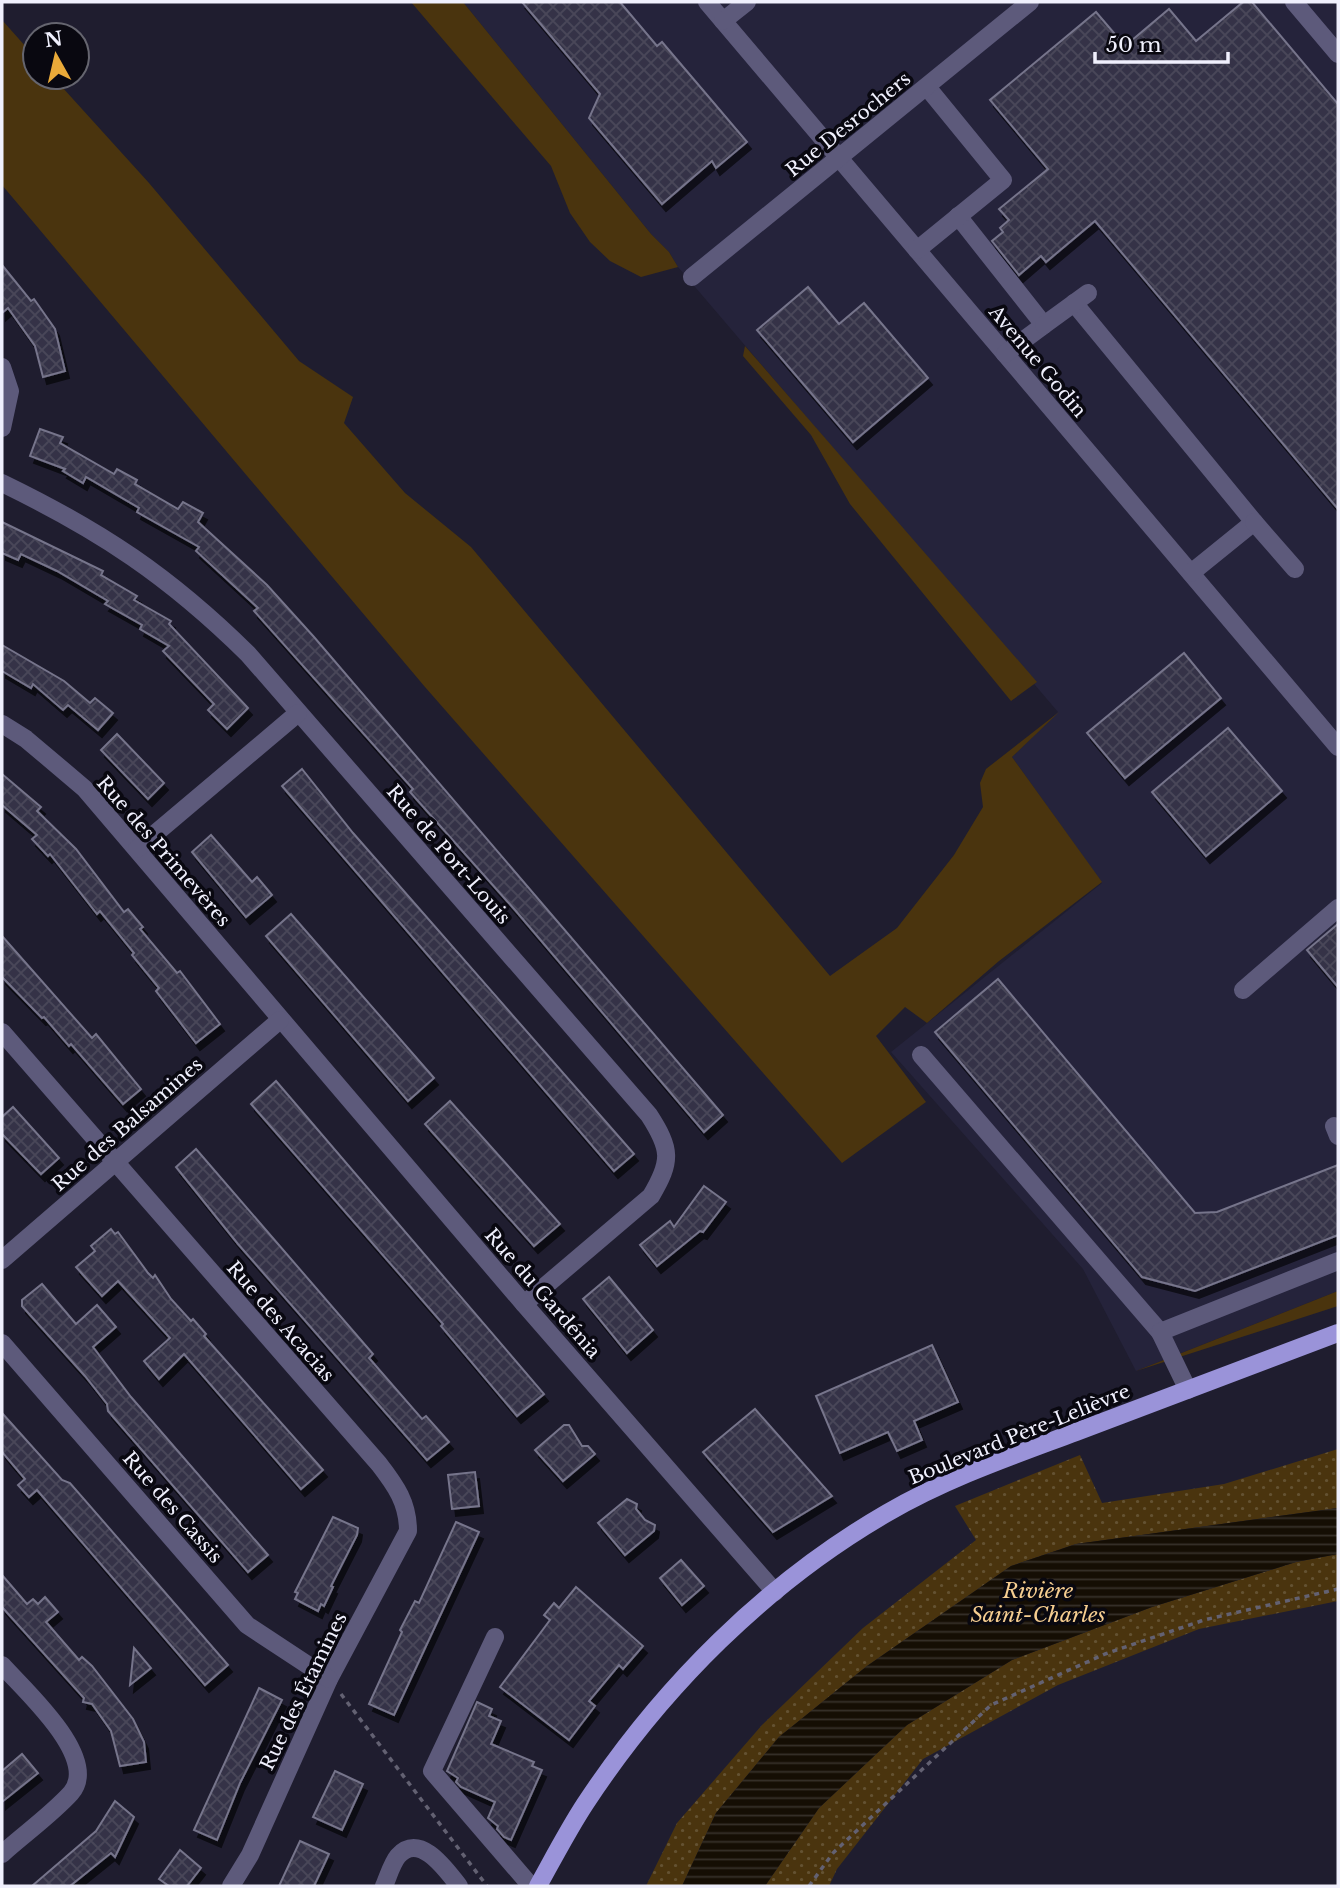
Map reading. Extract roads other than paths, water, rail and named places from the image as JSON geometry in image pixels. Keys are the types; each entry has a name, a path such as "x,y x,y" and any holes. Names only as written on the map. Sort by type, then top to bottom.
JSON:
{"main road":[{"name":"Boulevard Père-Lelièvre","path":"538,1886 583,1806 631,1740 703,1657 775,1592 869,1524 938,1486 1338,1333"}],"street":[{"name":"Avenue Godin","path":"706,2 1338,747"},
{"path":"723,21 747,2"},
{"name":"Rue Desrochers","path":"692,277 1030,2"},
{"path":"1294,2 1338,54"},
{"path":"917,250 1003,180 927,87"},
{"path":"958,216 1044,325"},
{"path":"1005,354 1081,298 1254,522 1294,569"},
{"path":"2,367 10,391 2,428"},
{"name":"Rue de Port-Louis","path":"2,483 106,537 157,572 208,614 248,654 649,1115 662,1135 668,1152 666,1172 651,1196 524,1304"},
{"path":"1191,573 1254,522"},
{"path":"137,849 298,713"},
{"name":"Rue des Primevères","path":"2,724 26,739 83,788 280,1020"},
{"path":"1243,990 1338,908"},
{"name":"Rue du Gardénia","path":"280,1020 775,1592"},
{"name":"Rue des Balsamines","path":"2,1260 280,1020"},
{"name":"Rue des Acacias","path":"2,1032 379,1464 399,1491 408,1514"},
{"path":"921,1055 1160,1332 1188,1390"},
{"path":"1160,1332 1338,1261"},
{"name":"Rue des Cassis","path":"2,1343 247,1625 329,1679"},
{"name":"Rue des Étamines","path":"230,1886 250,1855 329,1679 408,1531 408,1514"},
{"path":"495,1637 432,1771 531,1886"},
{"path":"2,1665 65,1736 79,1772 73,1791 2,1854"},
{"path":"384,1886 398,1855 410,1849 425,1851 437,1859 459,1886"}],"water":[{"name":"Rivière Saint-Charles","path":"1338,1508 1338,1554 1296,1562 1152,1607 1012,1660 907,1725 819,1808 765,1886 682,1886 716,1813 779,1737 867,1666 1011,1566 1076,1544"}]}
